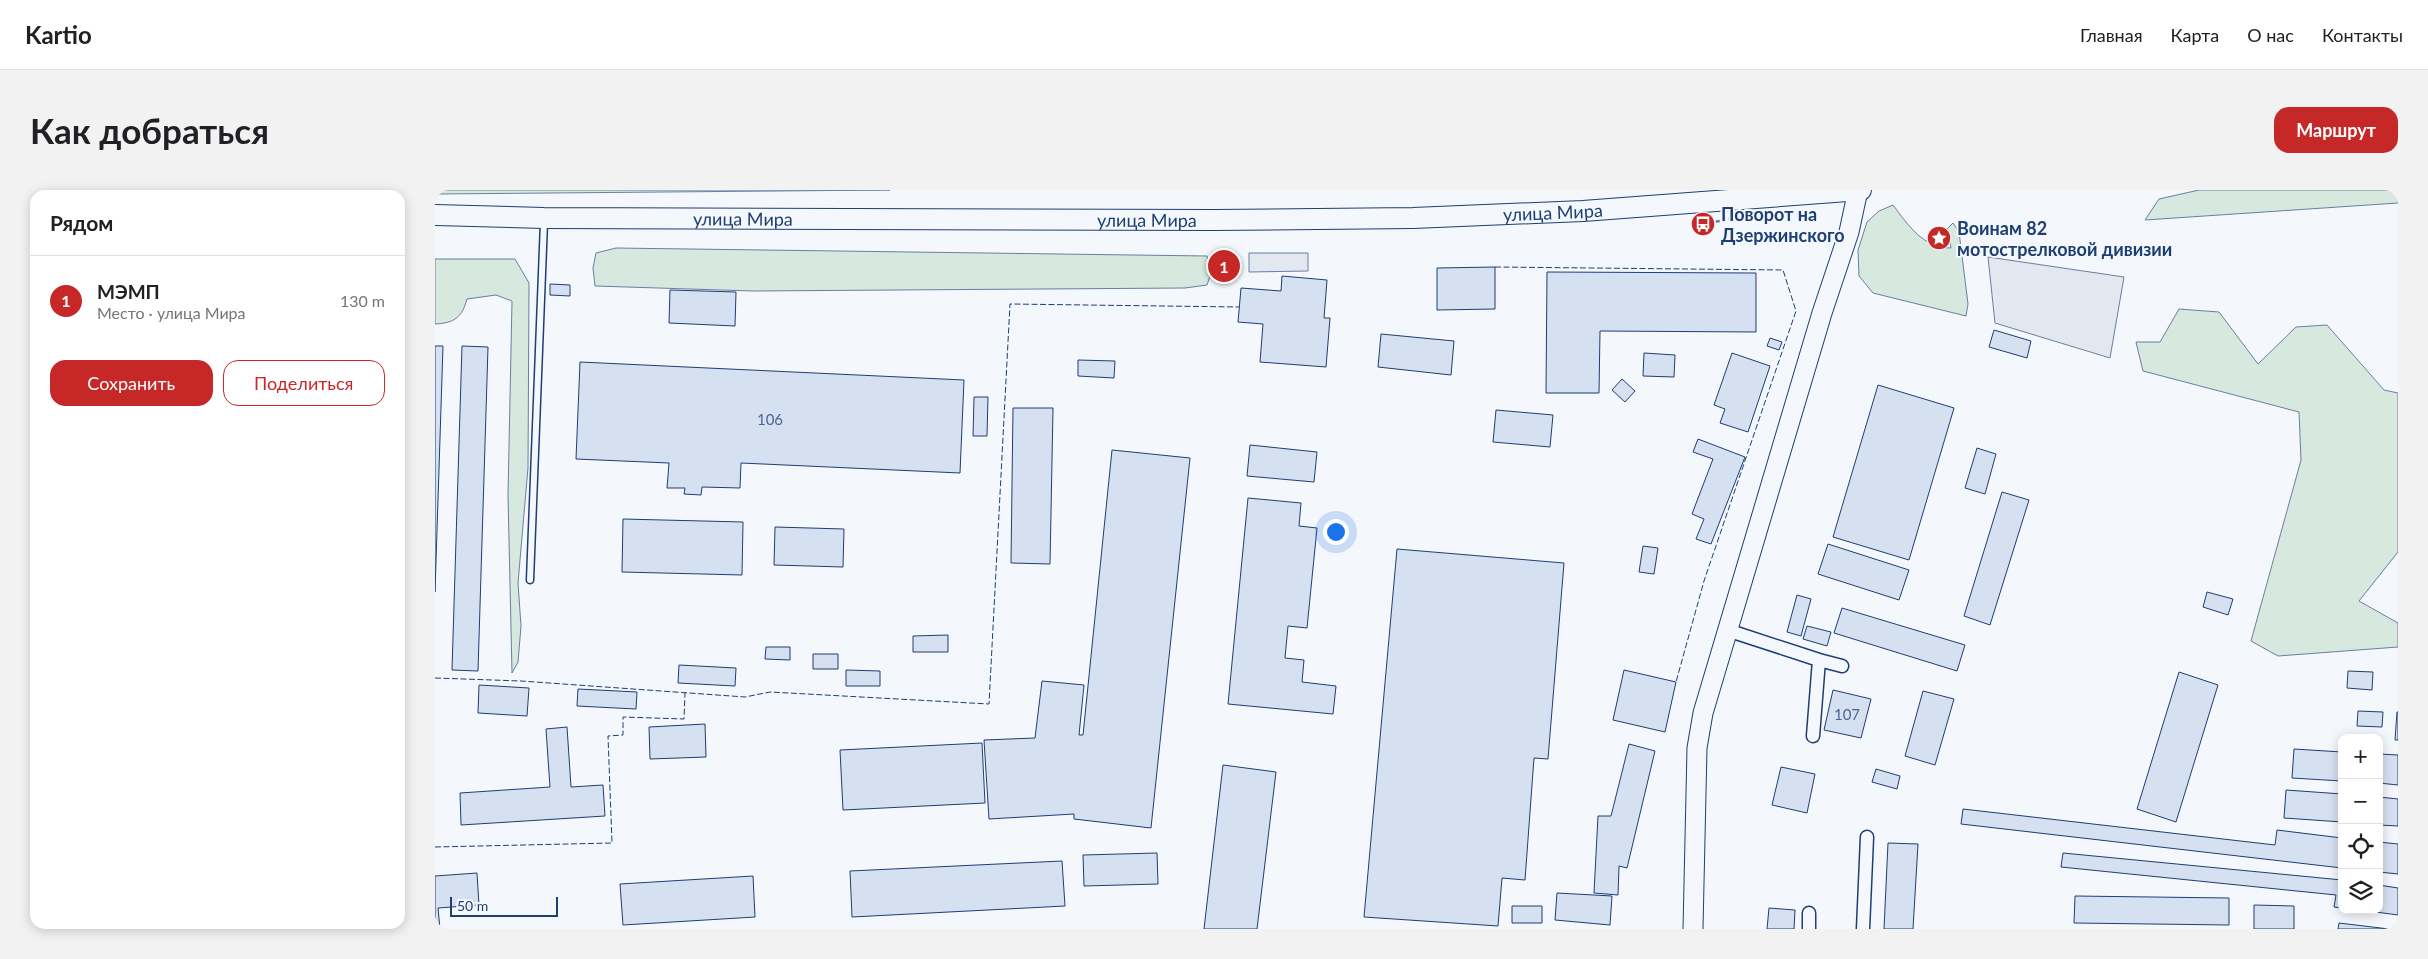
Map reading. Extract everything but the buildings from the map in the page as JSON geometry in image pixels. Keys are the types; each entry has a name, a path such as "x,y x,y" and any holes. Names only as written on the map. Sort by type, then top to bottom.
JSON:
{"main road":[{"name":"улица Мира","path":"435,215 544,218 1215,220 1413,218 1573,211 1859,190"}],"street":[{"path":"1693,929 1697,748 1709,688 1849,232 1859,190"},
{"path":"1727,630 1842,666"},
{"path":"1813,736 1819,660"},
{"path":"1863,929 1867,837"},
{"path":"1809,913 1809,929"}],"lane":[{"path":"530,580 544,218"}],"path":[{"path":"1703,224 1748,216"}],"shaded area":[{"path":"435,190 890,190 437,194"},
{"path":"2199,190 2398,190 2398,203 2145,220 2159,199"},
{"path":"1893,205 1917,234 1932,244 1951,248 1947,229 1953,223 1959,232 1968,304 1966,316 1873,293 1859,276 1858,250 1867,222 1879,211"},
{"path":"616,248 1207,256 1211,273 1207,285 1185,288 753,291 595,286 593,268 596,253"},
{"path":"1249,253 1308,253 1308,271 1249,272"},
{"path":"1988,257 2124,277 2110,358 1995,323"},
{"path":"435,259 515,259 529,283 528,468 518,583 521,626 518,662 512,673 508,495 512,301 496,295 467,299 463,310 457,318 435,324"},
{"path":"2179,309 2219,312 2258,364 2296,327 2327,325 2384,390 2398,393 2398,552 2359,601 2398,623 2398,647 2278,656 2251,641 2301,460 2299,412 2143,371 2136,342 2160,342"}],"fence":[{"path":"1495,267 1783,270 1796,311 1704,581 1676,682"},
{"path":"435,678 521,681 745,697 770,692 989,704 1010,304 1239,307"},
{"path":"435,847 612,843 608,736 623,735 623,717 684,719 685,693"}],"place":[{"name":"Поворот на Дзержинского","path":"1703,224"},
{"name":"Воинам 82 мотострелковой дивизии","path":"1939,238"},
{"name":"МЭМП","path":"1224,266"}]}
